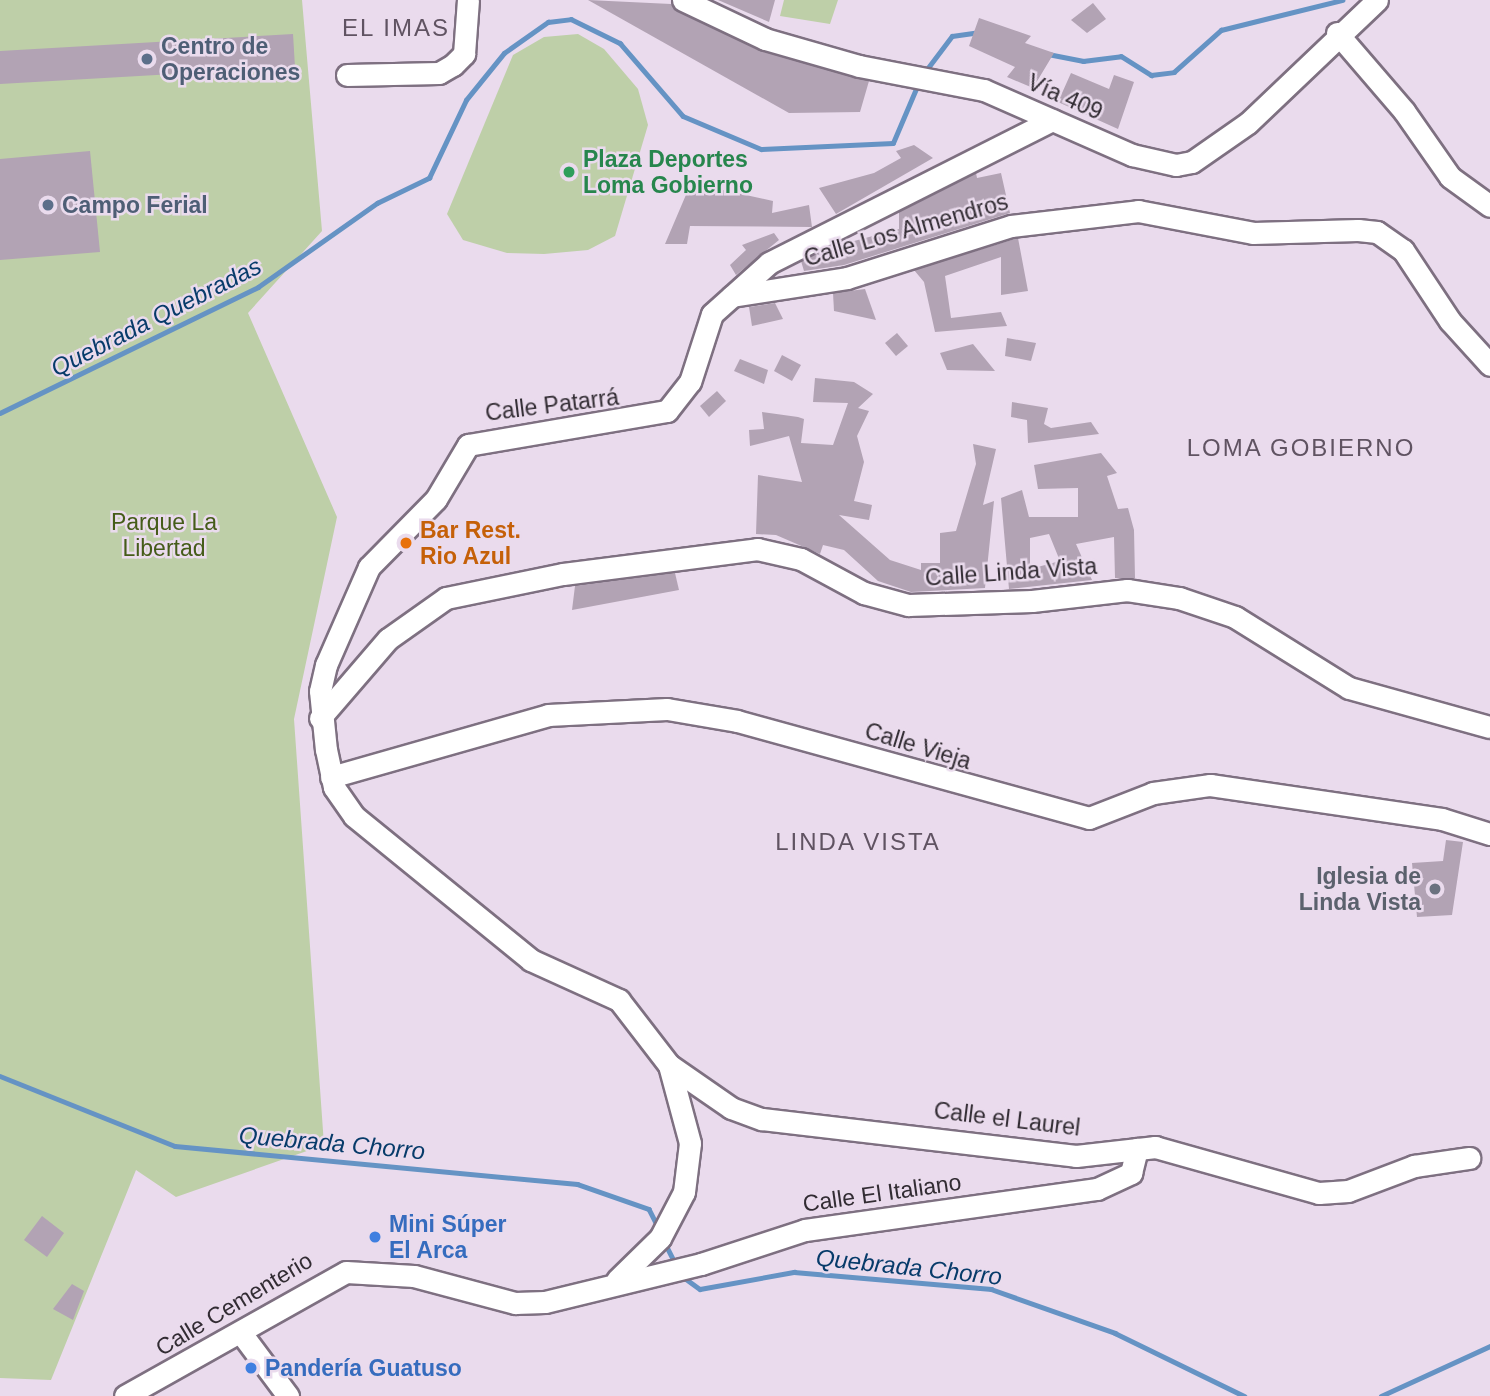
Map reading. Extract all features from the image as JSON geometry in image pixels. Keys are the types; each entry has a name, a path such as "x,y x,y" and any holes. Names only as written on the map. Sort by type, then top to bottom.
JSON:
{"street":[{"path":"347,75 439,74 464,54 468,0"},
{"name":"Vía 409","path":"683,0 765,39 859,66 984,90 1132,155 1176,165 1192,162 1248,123 1336,33 1377,0"},
{"path":"1336,33 1404,111 1450,177 1490,206"},
{"name":"Calle Patarrá","path":"617,1280 660,1238 684,1192 690,1143 669,1065 620,1000 531,960 383,845 342,802 331,777 320,718 321,678 353,593 369,567 436,499 468,445 667,411 690,382 712,314 769,263 951,166 1052,120"},
{"name":"Calle Los Almendros","path":"732,296 847,278 1011,226 1138,211 1253,233 1377,232 1403,250 1450,321 1490,365"},
{"name":"Calle Linda Vista","path":"320,718 388,639 446,598 563,574 757,549 801,559 864,593 908,605 1032,601 1127,590 1179,597 1235,617 1349,688 1490,727"},
{"name":"Calle Vieja","path":"331,777 548,715 667,709 737,721 1089,818 1153,793 1210,785 1443,819 1490,834"},
{"name":"Calle el Laurel","path":"669,1065 731,1108 762,1119 1076,1156 1155,1147 1327,1194 1413,1166 1469,1158"},
{"name":"Calle El Italiano","path":"617,1280 698,1265 805,1230 1097,1189 1131,1173 1137,1149"},
{"name":"Calle Cementerio","path":"125,1396 241,1334 346,1272 414,1276 515,1303 575,1297 617,1280"},
{"path":"241,1334 288,1396"}],"green space":[{"name":"Parque La Libertad","path":"0,0 302,0 322,231 248,313 337,517 294,719 324,1145 176,1197 136,1170 51,1380 0,1378"},
{"path":"784,0 838,0 830,24 780,16"},
{"path":"578,34 604,49 638,89 648,125 615,236 588,250 544,254 507,253 463,240 447,214 513,55 544,37"}],"building":[{"path":"588,0 671,4 760,51 869,81 860,112 789,113"},
{"path":"718,0 775,0 769,22"},
{"path":"1093,3 1106,19 1087,33 1071,20"},
{"path":"979,18 1031,36 1025,43 1054,53 1033,88 1007,77 1015,67 969,46"},
{"name":"Centro de Operaciones","path":"293,34 295,67 0,84 0,51"},
{"path":"1071,73 1109,89 1114,75 1134,82 1118,129 1058,102"},
{"path":"914,145 933,158 836,214 819,188 874,173 901,158 896,151"},
{"name":"Campo Ferial","path":"90,151 100,252 0,260 0,159"},
{"path":"976,173 977,178 1001,173 1010,213 844,265 804,271 801,261 828,248 899,229 899,212"},
{"path":"691,183 773,201 772,213 809,205 812,227 690,226 687,244 665,244"},
{"path":"774,233 779,240 736,275 730,265 746,250 742,245"},
{"path":"1018,238 1028,291 1001,295 1001,257 945,276 951,318 1001,312 1007,326 935,332 924,282 914,270"},
{"path":"865,289 876,320 834,311 833,293"},
{"path":"775,303 783,319 752,326 749,307"},
{"path":"897,333 908,346 896,356 885,343"},
{"path":"1007,338 1036,343 1031,361 1005,356"},
{"path":"973,344 995,371 947,370 940,353"},
{"path":"782,355 801,365 792,381 774,371"},
{"path":"740,359 768,370 764,384 734,371"},
{"path":"815,378 854,382 873,394 858,408 869,411 857,436 864,462 854,501 872,505 869,520 839,515 890,560 921,570 921,563 940,563 940,533 956,531 976,464 973,444 996,449 983,505 994,501 985,588 911,592 878,581 844,550 823,545 820,554 776,535 756,534 758,475 802,482 789,436 750,446 749,430 764,429 762,412 798,417 804,419 801,443 833,445 848,403 813,402"},
{"path":"717,391 726,401 709,417 700,406"},
{"path":"1012,402 1048,408 1044,424 1051,428 1091,422 1099,434 1028,443 1027,420 1011,417"},
{"path":"1101,453 1117,473 1107,476 1118,509 1128,508 1134,530 1135,578 1115,578 1114,537 1076,544 1092,580 1009,589 1001,498 1022,490 1029,517 1078,517 1078,488 1038,489 1034,465","holes":["1049,534 1060,561 1030,569 1030,538"]},
{"path":"675,573 679,590 572,610 575,586"},
{"name":"Iglesia de Linda Vista","path":"1446,840 1463,842 1452,915 1417,917 1412,863 1443,861"},
{"path":"42,1216 64,1233 47,1257 24,1240"},
{"path":"72,1284 84,1291 73,1320 53,1309"}],"waterway":[{"name":"Quebrada Quebradas","path":"1048,54 1083,61 1121,56 1151,75 1174,72 1221,30 1342,0"},
{"name":"Quebrada Quebradas","path":"0,413 258,287 377,203 429,178 466,100 504,53 548,22 571,19 620,43 683,116 761,149 893,143 918,84"},
{"name":"Quebrada Quebradas","path":"924,73 952,36 980,32"},
{"name":"Quebrada Chorro","path":"0,1076 175,1146 577,1184 649,1209 658,1227"},
{"name":"Quebrada Chorro","path":"666,1245 675,1263"},
{"name":"Quebrada Chorro","path":"682,1276 700,1289 794,1272 991,1289 1115,1333 1244,1396"},
{"name":"Quebrada Chorro","path":"1381,1396 1490,1346"}],"place":[{"name":"Centro de Operaciones","path":"147,59"},
{"name":"Plaza Deportes Loma Gobierno","path":"569,172"},
{"name":"Campo Ferial","path":"48,205"},
{"name":"Bar Rest. Rio Azul","path":"406,543"},
{"name":"Iglesia de Linda Vista","path":"1435,889"},
{"name":"Mini Súper El Arca","path":"375,1237"},
{"name":"Pandería Guatuso","path":"251,1368"}],"district":[{"name":"EL IMAS","path":"396,28"},
{"name":"LOMA GOBIERNO","path":"1301,448"},
{"name":"LINDA VISTA","path":"858,842"}]}
